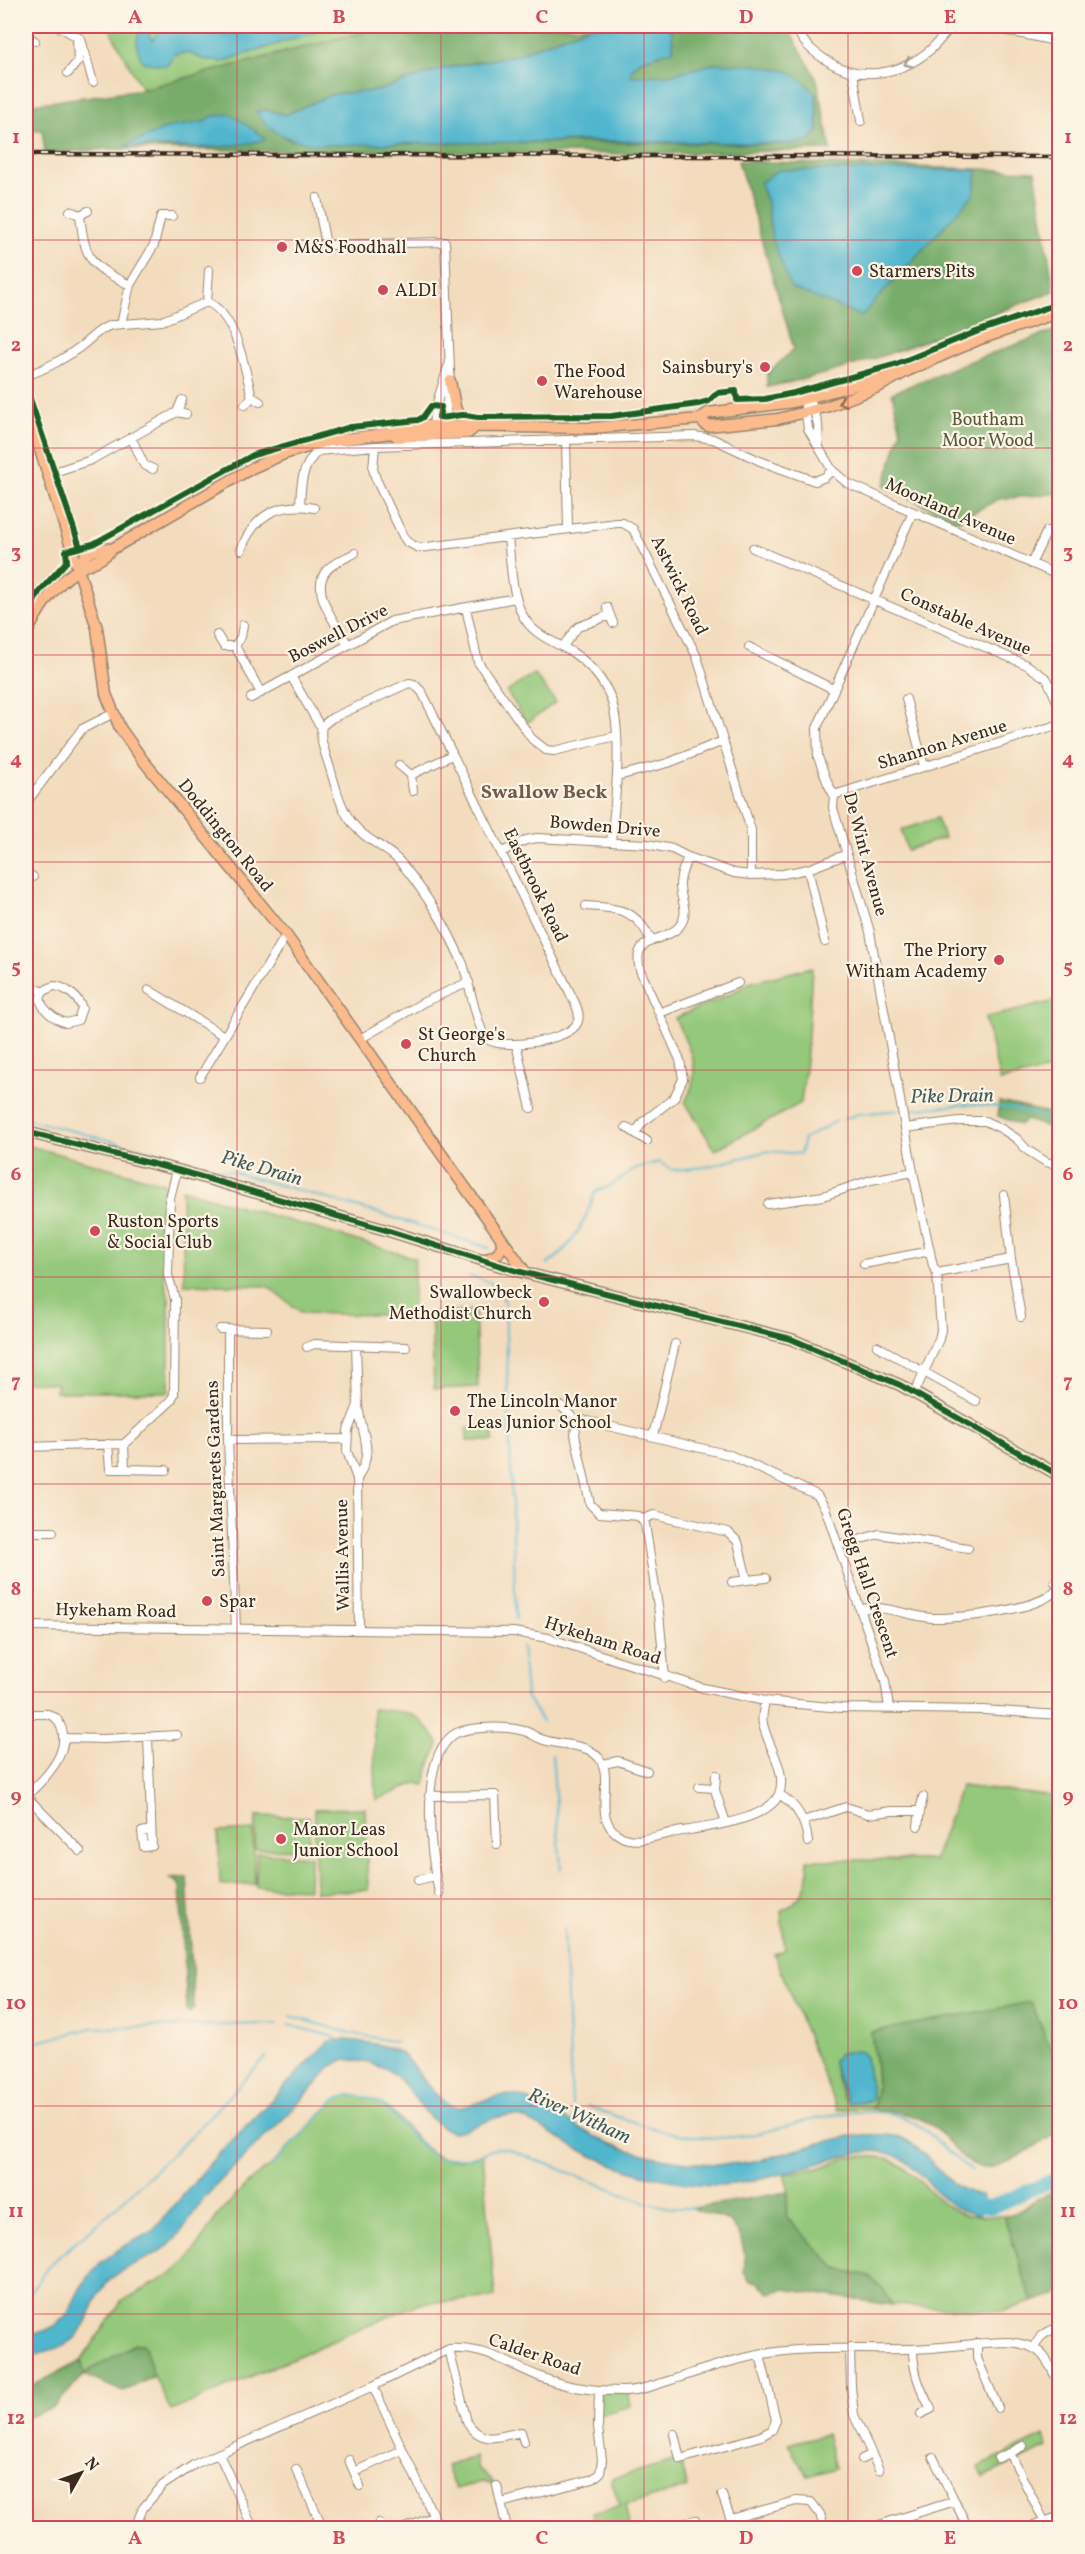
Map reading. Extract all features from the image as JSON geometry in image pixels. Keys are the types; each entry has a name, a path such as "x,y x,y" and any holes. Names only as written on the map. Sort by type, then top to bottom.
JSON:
{"main road":[{"path":"700,419 707,426 778,419 810,412 897,379 906,371 980,339 1059,312"},
{"path":"26,635 45,601 58,586 79,569 105,558 112,549 235,478 284,454 324,442 391,433 407,427 432,430 592,428 700,419 708,413 807,398 894,372 906,371"},
{"path":"450,381 458,413 475,428"},
{"name":"Doddington Road","path":"26,406 97,628 103,680 112,714 130,744 286,935 526,1273"},
{"path":"734,408 746,417 765,414 778,419"},
{"path":"26,1132 177,1170 526,1273 791,1339 872,1372 1059,1476"},
{"path":"483,1261 498,1254 502,1246 501,1238"}],"street":[{"path":"29,26 30,38"},
{"path":"58,26 77,37 84,46 93,82"},
{"path":"796,26 809,49 833,65 854,73 872,74 895,69 917,60 932,49 952,26"},
{"path":"984,26 1003,27 1059,42"},
{"path":"68,73 78,61 77,37"},
{"path":"854,73 861,121"},
{"path":"317,198 326,245 445,242 450,381 444,430"},
{"path":"70,211 84,213 85,245 91,260 102,272 130,285"},
{"path":"121,324 130,285 154,245 159,212 172,216"},
{"path":"207,302 209,270"},
{"path":"26,376 56,363 82,346 103,328 121,324 162,321 207,302"},
{"path":"207,302 220,309 225,315 241,354 256,400 245,405"},
{"path":"432,430 444,377 450,364"},
{"path":"807,398 810,412"},
{"path":"48,474 91,460 131,437 181,413 182,400"},
{"name":"Moorland Avenue","path":"810,412 819,445 832,470 847,483 1059,576"},
{"path":"300,506 306,465 318,452 375,446 694,436 713,439 760,461 815,480 825,477 832,470"},
{"path":"131,437 144,470 153,470"},
{"path":"566,441 568,528"},
{"name":"Astwick Road","path":"375,446 373,469 376,479 403,536 412,546 425,548 616,523 623,523 633,529 697,657 751,830 751,875"},
{"path":"241,550 249,531 258,521 285,507 314,508"},
{"name":"De Wint Avenue","path":"913,512 833,689 816,738 818,757 834,795 833,808 845,855 870,932 914,1172 930,1251 937,1273 941,1330 914,1394"},
{"path":"1031,564 1047,531"},
{"path":"508,538 516,598 529,625 545,638 583,660 609,694 614,711 618,776 611,842"},
{"name":"Constable Avenue","path":"753,548 873,598 1041,673 1052,687 1059,708"},
{"path":"348,645 321,595 320,584 328,568 355,554"},
{"name":"Boswell Drive","path":"251,698 392,621 516,598"},
{"path":"466,608 478,663 532,740 554,751 616,736"},
{"path":"562,647 578,627 610,615"},
{"path":"217,635 224,646 235,646 242,638 243,625"},
{"path":"235,646 261,693"},
{"path":"749,647 833,689"},
{"name":"Eastbrook Road","path":"291,676 318,723 322,726"},
{"name":"Eastbrook Road","path":"409,683 414,684 422,692 575,1003 579,1016 576,1025 565,1032 538,1041 516,1044 491,1041 483,1034 469,982 444,926 406,869 395,857 359,832 342,807 321,738 322,726 332,718 409,683"},
{"path":"906,699 924,766"},
{"path":"26,803 82,729 112,714"},
{"name":"Shannon Avenue","path":"834,795 1059,724"},
{"path":"618,776 668,763 723,741"},
{"path":"411,775 452,755"},
{"path":"399,765 411,775 413,791"},
{"name":"Bowden Drive","path":"502,852 526,840 537,838 647,844 672,849 734,873 751,875 783,874 808,869 845,855"},
{"path":"635,1133 643,1122 674,1098 683,1079 680,1060 638,964 641,950 651,940 672,932 683,922 686,914 680,882 688,857"},
{"path":"808,869 825,942"},
{"path":"586,906 619,909 629,913 640,920 651,940"},
{"path":"200,1077 286,935"},
{"path":"360,1039 424,1002 469,982"},
{"path":"659,1013 738,983"},
{"path":"26,984 43,992"},
{"path":"54,986 61,987 78,999 82,1008 81,1016 72,1023 61,1022 46,1012 42,1004 43,992 54,986"},
{"path":"149,990 224,1036"},
{"path":"516,1044 531,1108"},
{"path":"905,1125 985,1121 1017,1139 1027,1150 1046,1162 1059,1166"},
{"path":"626,1127 647,1141"},
{"path":"26,1447 123,1444 171,1401 174,1394 175,1299 168,1275 170,1198 177,1170"},
{"path":"768,1204 823,1196 862,1182 914,1172"},
{"path":"1004,1195 1011,1259 1021,1317"},
{"path":"864,1264 930,1251"},
{"path":"937,1273 1011,1259"},
{"name":"Saint Margarets Gardens","path":"236,1628 224,1329 267,1330"},
{"path":"307,1347 314,1344 406,1347"},
{"path":"653,1436 675,1344"},
{"name":"Wallis Avenue","path":"356,1346 358,1405 368,1446 365,1465 357,1479"},
{"path":"876,1346 976,1401"},
{"name":"Wallis Avenue","path":"358,1405 347,1439 348,1461 357,1479 359,1630"},
{"path":"561,1406 578,1423 575,1435 588,1497 590,1504 599,1514 634,1515 643,1519 654,1515 728,1532 738,1542 747,1580"},
{"name":"Gregg Hall Crescent","path":"578,1423 587,1419 730,1455 817,1495 823,1503 885,1681 889,1708"},
{"path":"228,1440 347,1439"},
{"path":"108,1444 110,1469 166,1470"},
{"path":"123,1444 125,1470"},
{"path":"643,1519 659,1613 665,1678"},
{"path":"26,1532 53,1532"},
{"path":"838,1546 879,1534 968,1548"},
{"path":"860,1610 871,1606 908,1615 954,1617 1024,1608 1051,1595 1059,1587 1055,1582 1059,1576"},
{"path":"732,1582 765,1578"},
{"name":"Hykeham Road","path":"26,1626 514,1632 548,1638 665,1678 765,1701 841,1708 983,1710 1059,1715"},
{"path":"439,1893 435,1876 429,1796 439,1757 444,1746 455,1734 472,1729 515,1728 540,1738 591,1751 603,1764 606,1777 603,1800 606,1821 610,1828 623,1838 640,1840 726,1823 761,1811 779,1794 781,1777 763,1725 765,1701"},
{"path":"26,1714 48,1714 56,1718 64,1738 54,1768 26,1796 80,1851"},
{"path":"64,1738 104,1739 177,1735"},
{"path":"148,1736 152,1830"},
{"path":"603,1764 618,1761 647,1771"},
{"path":"716,1775 715,1788 726,1823"},
{"path":"699,1787 715,1788"},
{"path":"429,1796 496,1791 497,1844"},
{"path":"779,1794 794,1804 803,1821 808,1842"},
{"path":"918,1826 923,1797"},
{"path":"803,1821 846,1807 868,1815 892,1811 920,1811"},
{"path":"418,1880 435,1876"},
{"path":"1059,2328 1051,2329 1042,2336 1035,2347 1042,2352 1059,2385"},
{"name":"Calder Road","path":"449,2349 494,2355 544,2378 571,2387 600,2391 628,2391 650,2387 737,2360 812,2348 913,2349 1010,2342 1035,2347"},
{"path":"977,2343 977,2358 993,2403"},
{"path":"850,2347 854,2415 879,2470"},
{"path":"135,2529 144,2508 163,2486 195,2464 373,2386 449,2349 467,2421 474,2432 481,2437 491,2438 521,2432 524,2442"},
{"path":"913,2349 913,2367 919,2388 930,2409 921,2414"},
{"path":"674,2434 681,2463 761,2436 772,2430 776,2420 760,2355"},
{"path":"373,2386 439,2529"},
{"path":"501,2503 593,2480 600,2473 602,2460 597,2427 600,2391"},
{"path":"998,2458 1023,2446"},
{"path":"354,2472 402,2450"},
{"path":"1010,2453 1045,2523"},
{"path":"219,2454 253,2529"},
{"path":"862,2459 872,2454"},
{"path":"933,2457 968,2529"},
{"path":"349,2460 360,2486"},
{"path":"296,2469 323,2529"},
{"path":"497,2486 507,2529"},
{"path":"723,2495 734,2529"},
{"path":"731,2519 796,2501 811,2502 820,2514 824,2529"},
{"path":"879,2525 890,2518 955,2501"},
{"path":"1029,2529 1059,2516"},
{"path":"406,2529 433,2517"},
{"path":"664,2528 695,2520"}],"green space":[{"path":"108,26 386,26 142,89"},
{"path":"388,26 591,26 515,55 442,69 377,91 333,94 285,115 267,110 259,117 273,130 290,140 789,144 809,141 818,131 816,95 717,63 668,75 631,76 631,71 641,60 673,50 672,31 667,26 787,26 817,80 831,150 639,154 109,149 45,153 42,130 26,129 26,105 143,89"},
{"path":"738,161 1035,171 1054,291 876,358 767,387 767,374 794,349","holes":["760,183 861,316 772,238 767,203"]},
{"name":"Boutham Moor Wood","path":"1059,329 1059,493 999,499 957,521 884,486 901,431 892,393 960,365"},
{"path":"534,674 556,702 527,723 507,692"},
{"path":"937,818 944,838 907,850 901,830"},
{"path":"812,967 807,1052 801,1103 715,1150 685,1102 691,1090 694,1069 689,1050 675,1018 728,995 749,983"},
{"path":"1059,1000 1059,1068 1000,1081 985,1018"},
{"path":"999,1102 1059,1115 1059,1131 1026,1120 1020,1125 998,1116"},
{"name":"Ruston Sports & Social Club","path":"26,1145 164,1183 164,1279 169,1298 169,1392 56,1392 56,1383 26,1382"},
{"path":"182,1189 415,1258 412,1316 302,1313 267,1286 184,1284"},
{"path":"475,1311 478,1387 434,1389 431,1313"},
{"path":"467,1428 493,1428 493,1441 467,1441"},
{"path":"373,1709 412,1715 424,1724 439,1744 430,1764 425,1785 417,1783 376,1800"},
{"path":"961,1786 1059,1797 1059,2069 1031,2002 871,2032 876,2081 872,2109 837,2110 774,1954 785,1950 781,1911 794,1902 803,1890 808,1876 807,1860 934,1860","holes":["840,2053 866,2057 872,2098 843,2099 832,2061"]},
{"path":"365,1808 368,1890 316,1892 314,1809"},
{"path":"256,1816 309,1817 309,1850 255,1849"},
{"path":"253,1830 255,1884 220,1885 218,1832"},
{"path":"257,1853 310,1856 309,1889 256,1887"},
{"path":"187,1877 194,2008 189,2013 180,1886 176,1881 168,1878"},
{"path":"1031,2002 1059,2069 1059,2132 1012,2160 984,2168 962,2157 927,2122 904,2114 872,2109 877,2081 871,2032"},
{"path":"351,2095 372,2099 383,2105 436,2155 448,2159 464,2159 483,2153 495,2297 418,2304 171,2411 154,2376 144,2344 135,2344 84,2375 81,2361 122,2301 172,2274 188,2260 218,2215 254,2177 270,2166 336,2099"},
{"path":"849,2157 888,2158 904,2167 945,2205 967,2216 1004,2216 1032,2302 1004,2311 892,2305 884,2291 869,2276 837,2269 786,2216 789,2192 784,2174 819,2168"},
{"path":"1059,2187 1059,2294 1032,2302 1004,2216 1015,2213"},
{"path":"789,2192 786,2216 837,2269 869,2276 884,2291 892,2305 784,2289 769,2293 759,2282 750,2281 744,2273 744,2250 734,2227 722,2218 693,2208"},
{"path":"135,2344 144,2344 154,2376 123,2392 84,2375 53,2408 26,2418 26,2389 81,2361 84,2374"},
{"path":"599,2391 628,2391 631,2406 598,2415"},
{"path":"826,2434 835,2468 808,2476 788,2444"},
{"path":"1044,2436 1047,2447 983,2477 979,2467"},
{"path":"475,2457 478,2469 497,2486 482,2482 455,2489 446,2466"},
{"path":"680,2459 688,2488 625,2505 629,2524 612,2528 596,2528 592,2513 620,2506 611,2479"}],"water":[{"path":"164,26 320,26 314,32 222,62 202,59 189,53 175,54 167,66 143,62 137,46 140,31 146,29 152,40"},
{"path":"591,26 667,26 672,31 673,50 641,60 631,70 631,76 668,75 717,63 756,65 788,71 803,81 816,95 818,131 809,141 789,144 603,141 320,145 301,142 275,132 256,111 267,110 285,115 333,94 377,91 442,69 515,55"},
{"path":"231,114 265,138 246,144 212,147 124,146 170,127 204,122 213,116"},
{"path":"778,170 977,170 974,194 861,316 791,288 772,238 767,203 760,183"},
{"path":"334,2040 366,2042 397,2051 438,2096 451,2106 465,2106 498,2096 517,2096 541,2106 613,2145 667,2159 721,2164 743,2163 851,2136 873,2134 903,2138 919,2149 947,2179 968,2192 983,2197 979,2216 950,2204 910,2165 902,2159 883,2152 870,2151 851,2154 747,2182 718,2185 664,2179 628,2170 578,2149 529,2121 514,2116 498,2117 468,2129 453,2132 435,2122 395,2075 372,2064 345,2059 330,2067 301,2101 222,2179 202,2201 174,2241 161,2251 121,2271 107,2283 75,2338 64,2345 26,2360 26,2338 55,2326 66,2317 81,2287 99,2264 121,2248 153,2231 212,2161 328,2042"},
{"path":"857,2051 866,2057 872,2098 869,2101 847,2103 832,2061 840,2053"}],"waterway":[{"name":"Pike Drain","path":"906,1110 968,1104 1010,1108 1060,1121"},
{"name":"Pike Drain","path":"844,1119 858,1114 900,1110"},
{"name":"Pike Drain","path":"26,1119 236,1173 385,1215 489,1248"},
{"name":"Pike Drain","path":"548,1264 565,1250 577,1232 595,1192 612,1185 636,1168 659,1162 673,1170 706,1167 768,1151 800,1154 804,1139 836,1121"},
{"path":"469,1276 488,1281 496,1286 505,1303 516,1619"},
{"path":"522,1646 526,1696 542,1722"},
{"path":"552,1755 561,1869"},
{"path":"564,1930 572,2105"},
{"path":"291,2016 346,2032 396,2042"},
{"path":"26,2045 92,2028 277,2024"},
{"path":"288,2025 335,2037"},
{"path":"26,2299 50,2264 102,2220 188,2139 267,2056"},
{"path":"270,2167 336,2099 351,2095 369,2098 383,2105 420,2145 438,2158 471,2158 497,2148 508,2149 648,2203 672,2208 693,2208"},
{"path":"587,2106 659,2130 715,2138 755,2134 814,2119 854,2112 896,2115 927,2132 963,2165 973,2171"},
{"path":"573,2116 574,2125"},
{"name":"River Witham","path":"964,2201 978,2206 991,2207 1060,2177"}],"railway":[{"path":"26,154 1060,157"}],"cycle path":[{"path":"26,617 39,592 67,561 66,551 93,544 253,455 351,427 418,420 431,406 441,407 439,417 461,415 479,417 612,416 698,404 709,401 717,393 736,391 737,400 765,399 894,365 976,332 1060,303"},
{"path":"26,387 80,547"},
{"path":"26,1132 177,1170 386,1230 517,1271 791,1339 900,1385 1060,1476"}],"place":[{"name":"M&S Foodhall","path":"282,247"},
{"name":"Starmers Pits","path":"857,271"},
{"name":"ALDI","path":"383,290"},
{"name":"Sainsbury's","path":"765,367"},
{"name":"The Food Warehouse","path":"542,381"},
{"name":"The Priory Witham Academy","path":"999,960"},
{"name":"St George's Church","path":"406,1044"},
{"name":"Ruston Sports & Social Club","path":"95,1231"},
{"name":"Swallowbeck Methodist Church","path":"544,1302"},
{"name":"The Lincoln Manor Leas Junior School","path":"455,1411"},
{"name":"Spar","path":"207,1601"},
{"name":"Manor Leas Junior School","path":"281,1839"}],"district":[{"name":"Swallow Beck","path":"544,791"}]}
